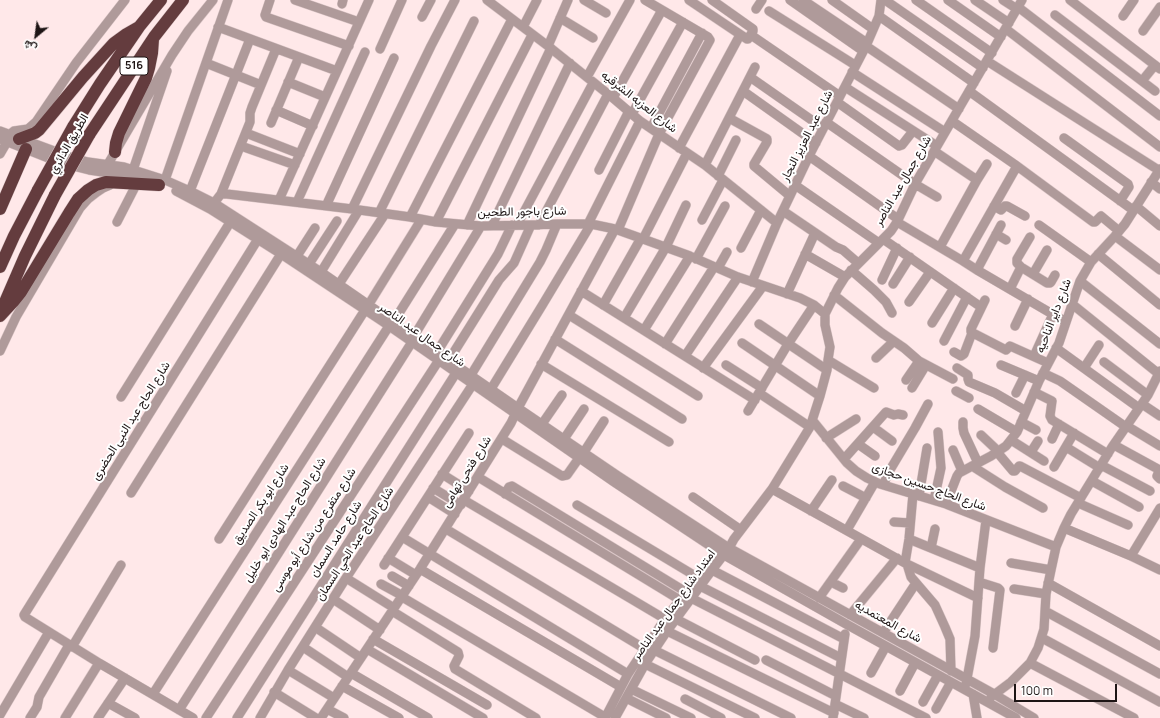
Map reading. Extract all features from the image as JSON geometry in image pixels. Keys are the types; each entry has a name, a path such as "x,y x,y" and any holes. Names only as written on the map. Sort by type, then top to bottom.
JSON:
{"highway":[{"name":"الطريق الدائري","path":"0,266 38,190 73,127 139,27 161,0"},
{"name":"الطريق الدائري","path":"0,315 25,256 55,194 89,135 154,37 183,0"},
{"path":"0,209 12,141 35,133 39,130 83,77 114,43 139,27"},
{"path":"115,152 119,133 146,78 154,37"},
{"path":"0,315 21,292 68,213 78,199 88,190 96,184 106,182 164,184"}],"street":[{"path":"0,154 12,141 14,131 28,129 36,122 76,63 125,0"},
{"path":"108,164 172,54 212,0"},
{"path":"0,351 16,317 80,208 88,199 103,188 110,185 164,184 228,0"},
{"path":"270,0 265,16 349,46"},
{"path":"295,0 359,22"},
{"path":"280,200 369,0"},
{"path":"380,49 402,0"},
{"path":"422,17 431,0"},
{"path":"321,272 355,210 431,46 456,0"},
{"path":"523,27 537,0"},
{"path":"467,225 550,47 568,0"},
{"path":"584,0 606,13"},
{"path":"442,357 515,225 630,0"},
{"path":"599,170 682,22 645,0"},
{"path":"689,0 748,39 753,31 752,29 712,0"},
{"path":"756,9 762,0"},
{"path":"790,0 959,109"},
{"path":"803,0 865,47"},
{"path":"832,0 873,29"},
{"path":"916,0 992,53"},
{"path":"948,0 1001,37"},
{"path":"975,0 1160,147"},
{"path":"1003,0 1019,6 1160,116"},
{"path":"1070,0 1158,67 1142,81"},
{"path":"1123,16 1134,0"},
{"path":"880,1 1160,170"},
{"name":"شارع عبد العزيز النجار","path":"752,282 795,185 865,47 879,16 880,1"},
{"name":"شارع العزبه الشرقيه","path":"492,2 532,35 570,63 640,121 705,165 777,223"},
{"name":"شارع جمال عبد الناصر","path":"825,314 841,282 848,273 891,231 898,220 915,184 1019,6"},
{"path":"1143,31 1160,7"},
{"path":"442,357 499,280 514,263 662,10"},
{"path":"769,11 945,132"},
{"path":"1055,15 1155,91"},
{"path":"879,16 974,83"},
{"path":"410,217 512,18"},
{"path":"560,18 593,38"},
{"path":"339,284 382,213 474,21"},
{"name":"شارع فتحى تهامى","path":"321,718 430,554 512,424 517,411 555,339 617,229 637,184 655,131 710,41 706,36 682,22"},
{"path":"218,27 337,71"},
{"path":"436,222 532,35"},
{"path":"679,148 740,35"},
{"path":"751,35 900,146 913,131"},
{"path":"190,191 250,39"},
{"path":"212,206 221,194 241,146 250,122 252,107 276,49"},
{"path":"297,202 365,52"},
{"path":"133,170 172,54"},
{"path":"271,123 299,57"},
{"path":"326,206 394,58"},
{"path":"206,63 261,85"},
{"path":"492,225 570,63"},
{"path":"705,165 755,67"},
{"path":"750,77 937,197"},
{"path":"288,82 325,97"},
{"path":"844,87 913,131 977,180"},
{"path":"743,91 816,143"},
{"path":"969,92 1120,201 1135,208 1160,226"},
{"path":"276,110 313,126"},
{"path":"729,118 767,140 754,166 790,196"},
{"path":"491,389 544,304 590,224 640,121"},
{"path":"952,121 1017,166 1093,222 1101,216 1117,233 1160,270"},
{"path":"0,131 12,141 56,161 89,166"},
{"path":"246,133 300,154"},
{"path":"1064,138 1128,184 1129,187 1120,201"},
{"path":"702,220 736,140"},
{"path":"241,146 295,165"},
{"path":"1069,164 1078,148"},
{"path":"603,305 642,238 687,153"},
{"path":"809,156 898,220 976,270 1066,322"},
{"name":"شارع جمال عبد الناصر","path":"89,166 108,164 124,167 212,206 258,239 367,307 442,357 472,380 616,479 724,549"},
{"path":"940,247 986,164"},
{"name":"شارع جمال عبد الناصر","path":"89,166 190,191 212,206 297,256 339,284 367,307"},
{"path":"963,261 1017,166"},
{"name":"شارع داير الناحيه","path":"962,471 1006,446 1017,432 1034,392 1056,348 1080,281 1091,262 1117,233 1160,170"},
{"path":"1151,182 1160,189"},
{"path":"117,222 136,185"},
{"path":"795,185 881,241 897,248 967,297 983,303 970,330 972,333 964,354 960,356 954,352"},
{"name":"شارع باجور الطحين","path":"221,194 297,202 455,224 480,226 590,224 617,229 693,257 738,277 800,298 814,305 825,314"},
{"path":"624,318 666,247 686,205"},
{"path":"644,330 725,206"},
{"path":"994,206 1001,210 1007,206 1024,216"},
{"path":"741,248 760,210"},
{"path":"783,211 836,248 843,250 858,263"},
{"path":"219,539 421,220"},
{"path":"121,397 231,221"},
{"path":"309,264 337,221"},
{"name":"شارع ابو بكر الصديق","path":"152,694 392,324 455,224"},
{"name":"شارع الحاج عبد الحي السمان","path":"260,718 302,647 472,380 540,262 557,224"},
{"path":"976,270 1001,225"},
{"path":"1038,225 1091,262"},
{"name":"شارع الحاج عبد الهادى ابو خليل","path":"179,710 413,339 480,226"},
{"path":"297,256 315,228"},
{"path":"786,294 815,233"},
{"path":"996,234 1006,240"},
{"path":"1030,237 1017,259 1017,263 1048,284 1051,282 1054,275"},
{"name":"شارع الحاج عبد النبى الحضرى","path":"49,632 24,615 258,239"},
{"path":"882,280 897,248"},
{"path":"1033,274 1047,250"},
{"path":"665,344 727,252"},
{"path":"131,493 281,254"},
{"path":"805,254 848,273 874,290 886,302 892,313"},
{"path":"1098,254 1160,305"},
{"path":"893,284 910,257"},
{"path":"1010,289 1022,267"},
{"path":"909,302 930,272"},
{"path":"685,356 738,277"},
{"path":"1080,281 1160,344"},
{"path":"703,368 763,286"},
{"path":"932,323 954,288"},
{"path":"581,291 703,368 759,394"},
{"path":"834,295 851,302 882,333 923,363 953,379"},
{"path":"944,341 967,297"},
{"path":"1015,326 1028,299"},
{"path":"986,701 1011,682 1030,662 1038,648 1044,628 1048,583 1056,547 1064,528 1108,454 1159,377 1072,304"},
{"path":"748,411 788,344 814,305"},
{"path":"569,314 698,396"},
{"path":"724,549 734,539 772,489 812,424 827,370 830,347 825,325 825,314"},
{"path":"1034,356 1053,314"},
{"path":"759,324 827,370"},
{"path":"972,333 1006,350 1010,346 1048,363"},
{"path":"555,339 682,419"},
{"path":"876,358 894,341"},
{"path":"742,343 820,396"},
{"path":"1084,368 1099,345"},
{"path":"1056,348 1140,406 1160,416"},
{"name":"شارع جمال عبد الناصر","path":"442,357 456,373 491,389 517,411 542,424 564,439 581,455"},
{"name":"شارع متفرع من شارع أبو موسى","path":"206,718 442,357"},
{"path":"828,360 874,388"},
{"path":"1104,362 1148,395"},
{"path":"906,380 923,363"},
{"path":"912,388 923,363"},
{"path":"542,364 669,442"},
{"path":"726,366 759,394"},
{"path":"1001,366 1025,375 1060,381 1127,427 1160,446"},
{"path":"957,368 968,375 968,381 995,393 1026,410"},
{"name":"شارع حامد السمان","path":"237,718 456,373"},
{"path":"1016,393 1025,375"},
{"path":"963,395 970,382"},
{"path":"1034,392 1052,401 1050,416 1052,420 1108,454"},
{"name":"شارع الحاج حسين حجازى","path":"759,394 812,424 844,460 856,471 879,484 946,504 1056,547"},
{"path":"542,424 562,395"},
{"path":"847,530 866,498 890,470 928,404"},
{"path":"564,439 584,409"},
{"path":"978,409 1017,432"},
{"path":"844,460 886,412 895,415 903,415"},
{"path":"826,438 856,420"},
{"path":"502,439 562,476 567,475 604,421"},
{"path":"963,422 964,433 975,464 1005,487 1043,508"},
{"path":"1021,422 1036,430"},
{"path":"1052,439 1059,424"},
{"path":"873,427 892,441"},
{"path":"934,500 941,468 938,432"},
{"path":"468,433 386,561 418,572 621,687"},
{"path":"1054,466 1074,433"},
{"path":"981,435 1013,471 1020,466 1079,501 1128,525"},
{"path":"1011,440 1044,461"},
{"path":"1031,452 1038,441"},
{"path":"858,444 875,456"},
{"path":"1114,445 1158,469 1157,476 1160,478"},
{"path":"1066,447 1100,467 1150,491"},
{"path":"850,615 903,562 927,448"},
{"path":"946,504 957,476 962,471 953,450"},
{"path":"442,474 469,492"},
{"path":"478,477 680,600"},
{"path":"811,511 832,480"},
{"path":"1092,481 1139,507"},
{"path":"505,494 509,487 512,486 688,595 926,718"},
{"path":"843,486 866,498"},
{"path":"433,488 665,619"},
{"path":"772,489 903,562 978,598"},
{"path":"428,497 455,514"},
{"path":"692,497 741,530"},
{"path":"577,505 697,577"},
{"path":"1131,556 1160,508"},
{"path":"965,690 975,636 980,568 986,520"},
{"path":"894,522 910,523"},
{"path":"1064,528 1159,567"},
{"path":"446,529 650,649 791,718"},
{"path":"931,548 935,529"},
{"path":"402,537 628,674"},
{"path":"909,538 980,568"},
{"path":"819,598 861,539"},
{"name":"امتداد شارع جمال عبد الناصر","path":"616,718 645,664 650,649 665,619 680,600 700,586 712,570 724,549"},
{"name":"امتداد شارع جمال عبد الناصر","path":"605,718 628,674 667,631 676,619 697,577 724,549"},
{"name":"شارع المعتمديه","path":"724,549 819,598 994,694 1034,718"},
{"name":"شارع المعتمديه","path":"724,549 846,624 1016,718"},
{"path":"903,562 911,577 935,605 945,627 950,639 951,671"},
{"path":"1011,563 1051,570"},
{"path":"30,718 37,707 39,697 121,565"},
{"path":"712,570 844,638"},
{"path":"392,576 409,586"},
{"path":"346,578 458,652 460,656 454,666 455,669 536,718"},
{"path":"831,582 843,588"},
{"path":"883,633 916,582"},
{"path":"979,582 998,588 1000,592 993,648"},
{"path":"1048,583 1160,646"},
{"path":"381,584 605,718"},
{"path":"700,586 841,658"},
{"path":"1014,589 1046,594"},
{"path":"333,599 380,630"},
{"path":"1045,611 1160,674"},
{"path":"676,619 755,660"},
{"path":"834,708 846,624"},
{"path":"315,628 361,658"},
{"path":"667,631 834,708 864,718"},
{"path":"0,715 49,632 193,718"},
{"path":"1042,638 1160,702"},
{"path":"373,639 487,705"},
{"path":"871,673 886,646"},
{"path":"302,647 349,675 428,718"},
{"path":"367,649 483,718"},
{"path":"766,660 834,708"},
{"path":"1030,662 1134,718"},
{"path":"65,718 99,663"},
{"path":"900,691 916,663"},
{"path":"645,664 755,718"},
{"path":"288,670 334,698"},
{"path":"923,702 938,675"},
{"path":"98,718 125,678"},
{"path":"936,709 951,682"},
{"path":"342,686 399,718"},
{"path":"632,688 690,718"},
{"path":"274,692 316,718"},
{"path":"973,694 977,718"},
{"path":"626,698 666,718"},
{"path":"685,700 721,718"},
{"path":"108,703 135,718"},
{"path":"327,709 344,718"}]}
